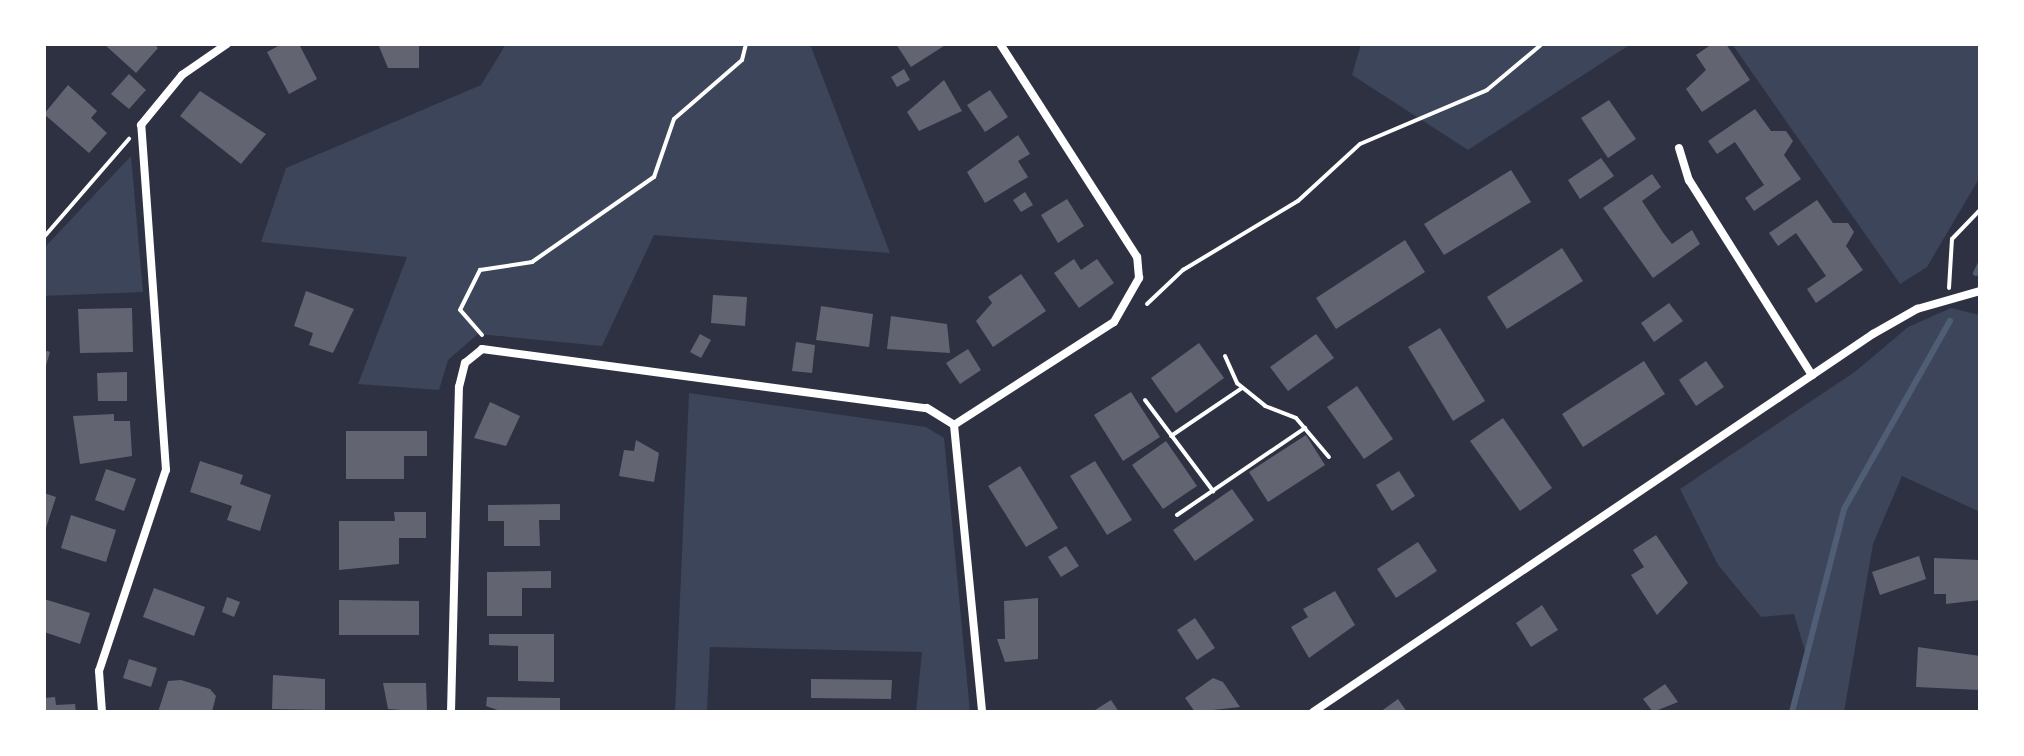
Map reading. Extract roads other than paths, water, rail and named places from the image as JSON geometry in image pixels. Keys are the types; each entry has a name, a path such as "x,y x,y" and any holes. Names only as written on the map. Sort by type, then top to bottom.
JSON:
{"street":[{"path":"102,712 99,671 166,470 141,125 182,75 227,44"},
{"path":"954,425 1114,322 1139,278 1137,257 1000,44"},
{"path":"1679,148 1689,180 1812,375"},
{"path":"1313,712 1873,334 1949,299 1980,291"},
{"path":"451,712 465,363 491,350 927,408 954,425"},
{"path":"954,425 982,712"}],"waterway":[{"path":"1976,273 1980,265"},
{"path":"1792,712 1844,509 1950,321"}]}
